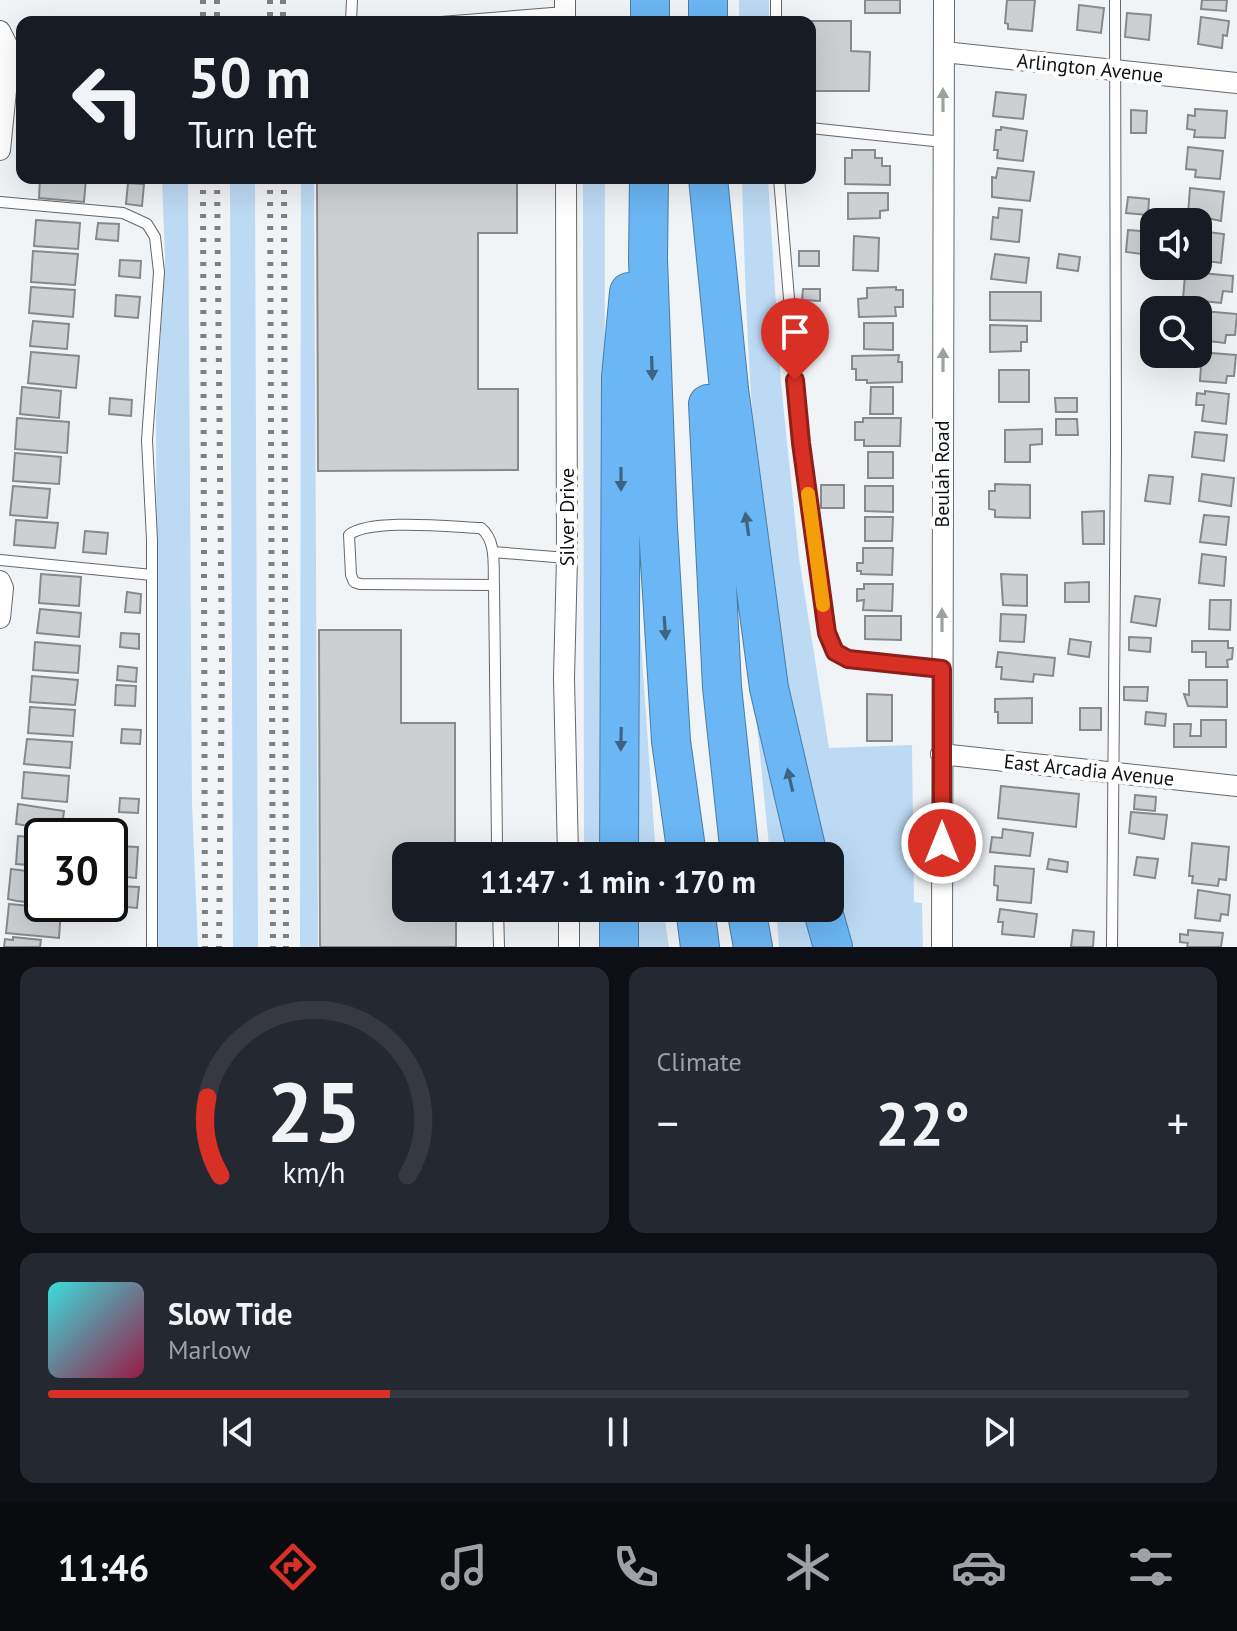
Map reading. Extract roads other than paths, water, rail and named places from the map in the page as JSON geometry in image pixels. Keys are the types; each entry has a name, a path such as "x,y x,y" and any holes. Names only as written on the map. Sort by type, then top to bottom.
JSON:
{"highway":[{"path":"619,842 621,377 637,184"},
{"path":"649,184 648,259 658,528 671,741 685,842"},
{"path":"708,184 707,372 722,687 739,842"},
{"path":"709,184 729,389 769,688 805,842"},
{"path":"619,922 619,947"},
{"path":"697,922 700,947"},
{"path":"749,922 753,947"},
{"path":"826,922 833,947"}],"street":[{"name":"Beulah Road","path":"942,947 944,0"},
{"path":"0,150 9,61 9,49 2,34"},
{"name":"Arlington Avenue","path":"944,52 1237,83"},
{"name":"Silver Drive","path":"566,184 567,558 564,678 568,842"},
{"path":"0,581 3,588 0,618"},
{"name":"East Arcadia Avenue","path":"941,754 1237,786"},
{"path":"569,922 569,947"}],"lane":[{"path":"1112,947 1116,447 1115,0"},
{"path":"509,16 565,11"},
{"path":"816,129 943,142"},
{"path":"779,184 801,443 828,640 835,652 848,659 942,669"},
{"path":"0,202 123,213 147,224 155,237 159,272 147,440 152,575 152,947"},
{"path":"494,585 354,582 349,535 356,529 380,525 481,528 489,537 493,552 494,585 497,842"},
{"path":"493,552 567,558"},
{"path":"0,560 152,575"},
{"path":"498,922 499,947"}],"railway":[{"path":"203,0 203,16"},
{"path":"217,0 217,16"},
{"path":"270,0 270,16"},
{"path":"283,0 283,16"},
{"path":"203,184 205,947"},
{"path":"217,184 222,662 219,947"},
{"path":"270,184 273,947"},
{"path":"284,184 286,947"}]}
